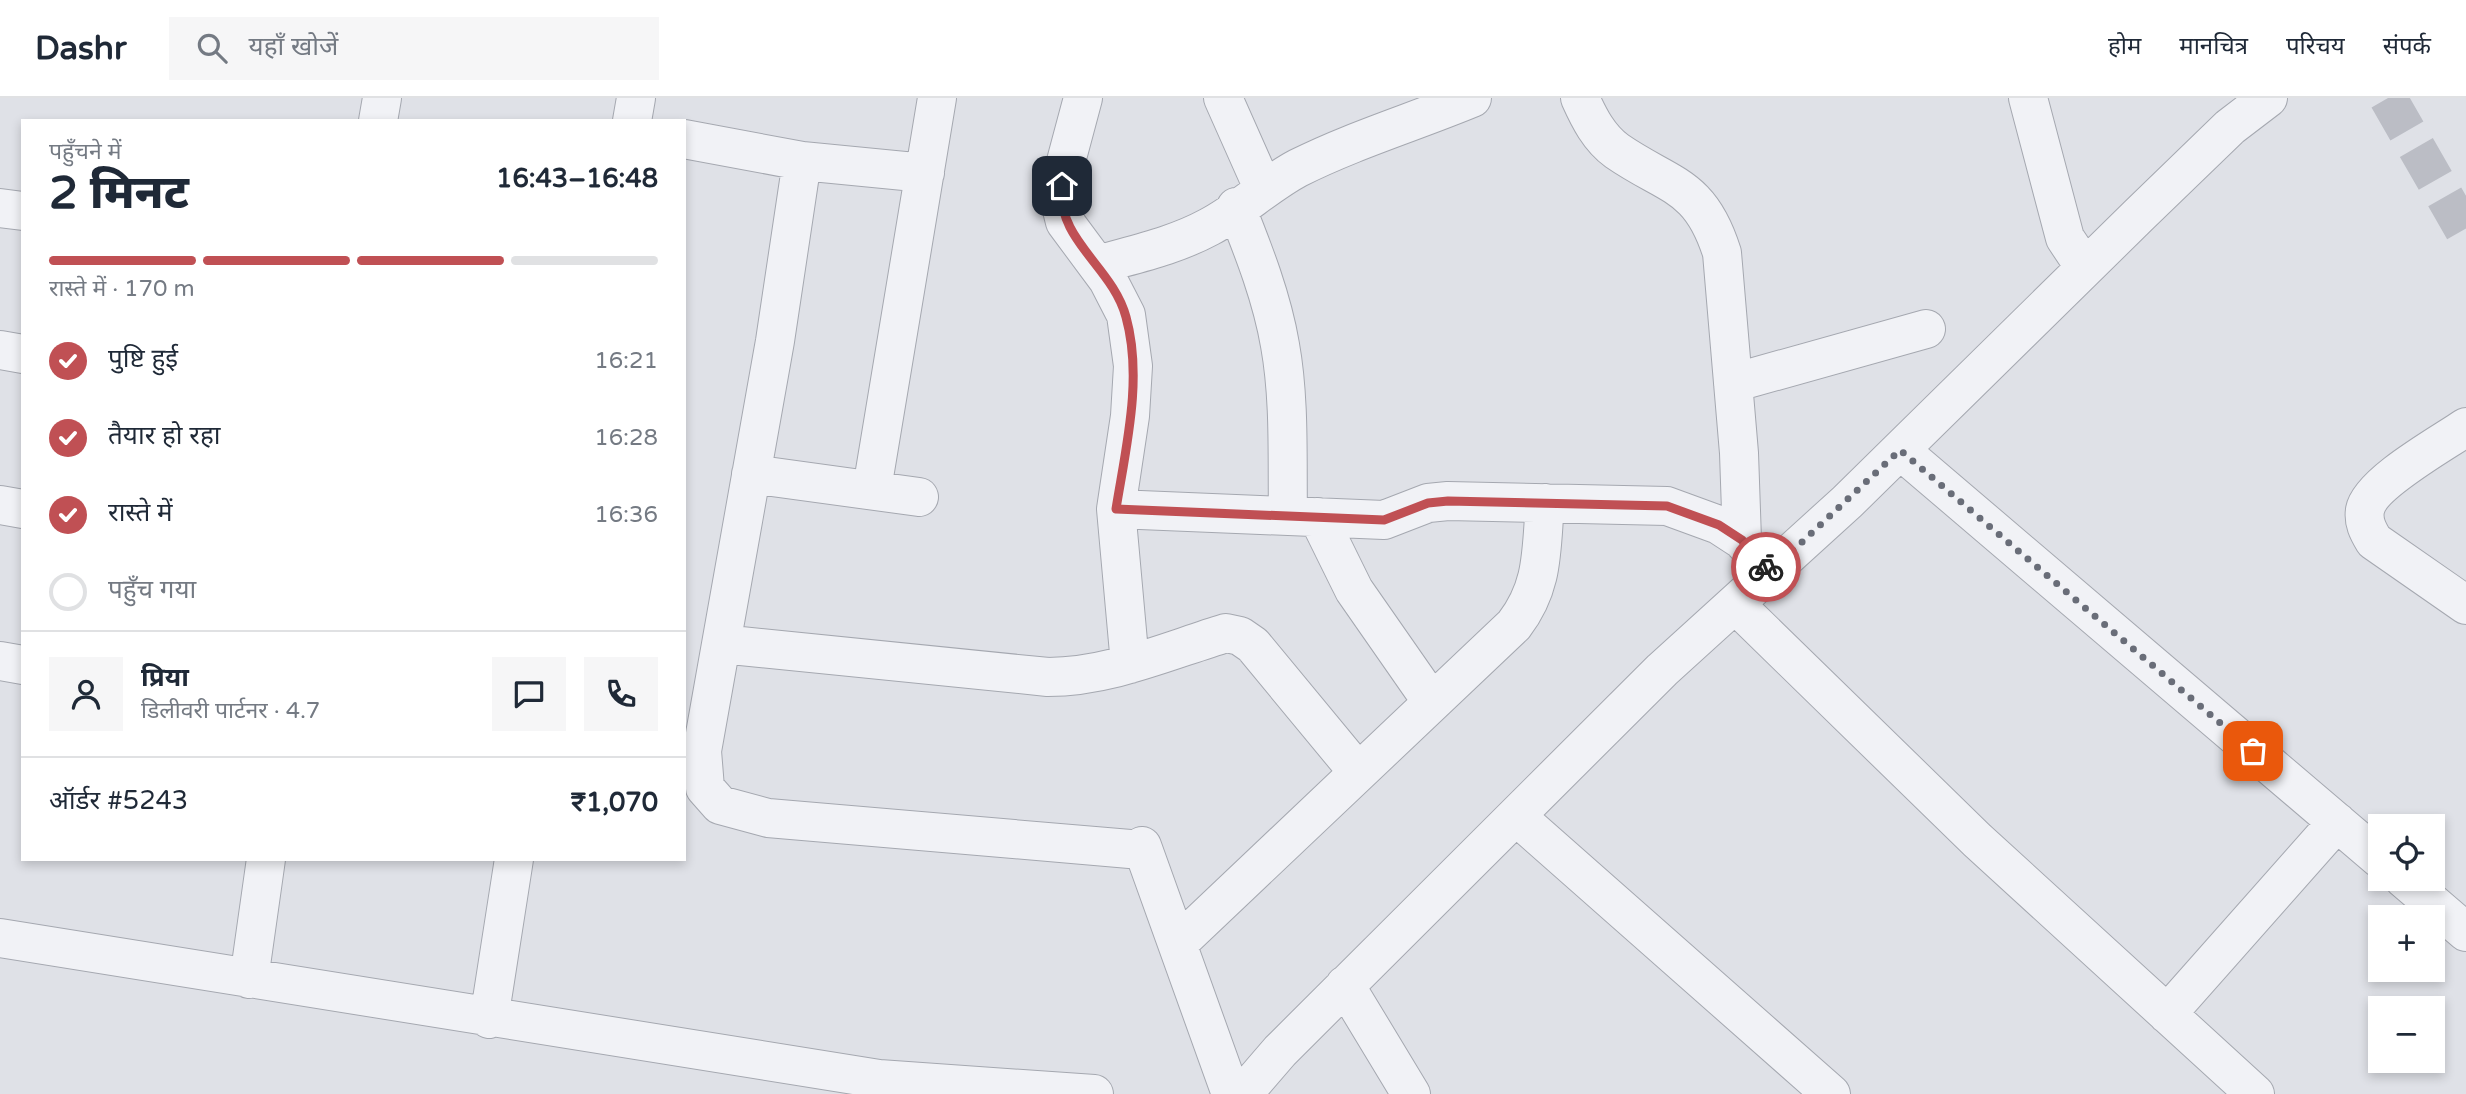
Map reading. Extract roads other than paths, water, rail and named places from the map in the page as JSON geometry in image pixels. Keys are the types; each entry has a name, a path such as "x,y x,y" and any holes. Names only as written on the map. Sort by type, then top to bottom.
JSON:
{"street":[{"path":"379,119 382,98"},
{"path":"632,119 636,98"},
{"path":"872,489 937,98"},
{"path":"1083,98 1064,169 1060,202 1065,222 1108,280 1126,316 1133,366 1130,416 1116,509 1130,664"},
{"path":"1223,98 1250,198 1281,347 1303,516 1432,702"},
{"path":"1097,265 1180,241 1211,226 1250,198 1368,136 1472,98"},
{"path":"1580,98 1590,120 1616,150 1687,192 1715,230 1722,253 1742,540"},
{"path":"2028,98 2065,238 2085,268"},
{"path":"1243,1094 1345,985 1662,670 1900,450 2230,127 2268,98"},
{"path":"686,139 802,160 925,173"},
{"path":"802,160 751,474 702,751 705,788 702,802 768,817 1136,848 1231,1094"},
{"path":"0,208 21,211"},
{"path":"1733,383 1926,329"},
{"path":"0,350 21,354"},
{"path":"2466,427 2388,481 2372,496 2365,508 2365,525 2374,541 2466,605"},
{"path":"1900,450 2368,849"},
{"path":"751,474 919,497"},
{"path":"1116,509 1384,520 1428,503 1448,501 1667,506 1719,525 1742,540 1770,572"},
{"path":"1187,935 1432,702 1494,647 1527,608 1539,576 1545,503"},
{"path":"0,505 21,509"},
{"path":"1735,604 1967,831 2255,1094"},
{"path":"721,644 1048,677 1076,677 1130,664 1226,633 1240,636 1253,645 1358,772"},
{"path":"0,661 21,665"},
{"path":"1516,816 1830,1094"},
{"path":"2167,1014 2337,822"},
{"path":"248,979 267,861"},
{"path":"489,1018 514,861"},
{"path":"2418,891 2466,932"},
{"path":"0,938 879,1079 1094,1094"},
{"path":"1345,985 1411,1094"}],"tunnel":[{"path":"2388,98 2466,234"}]}
